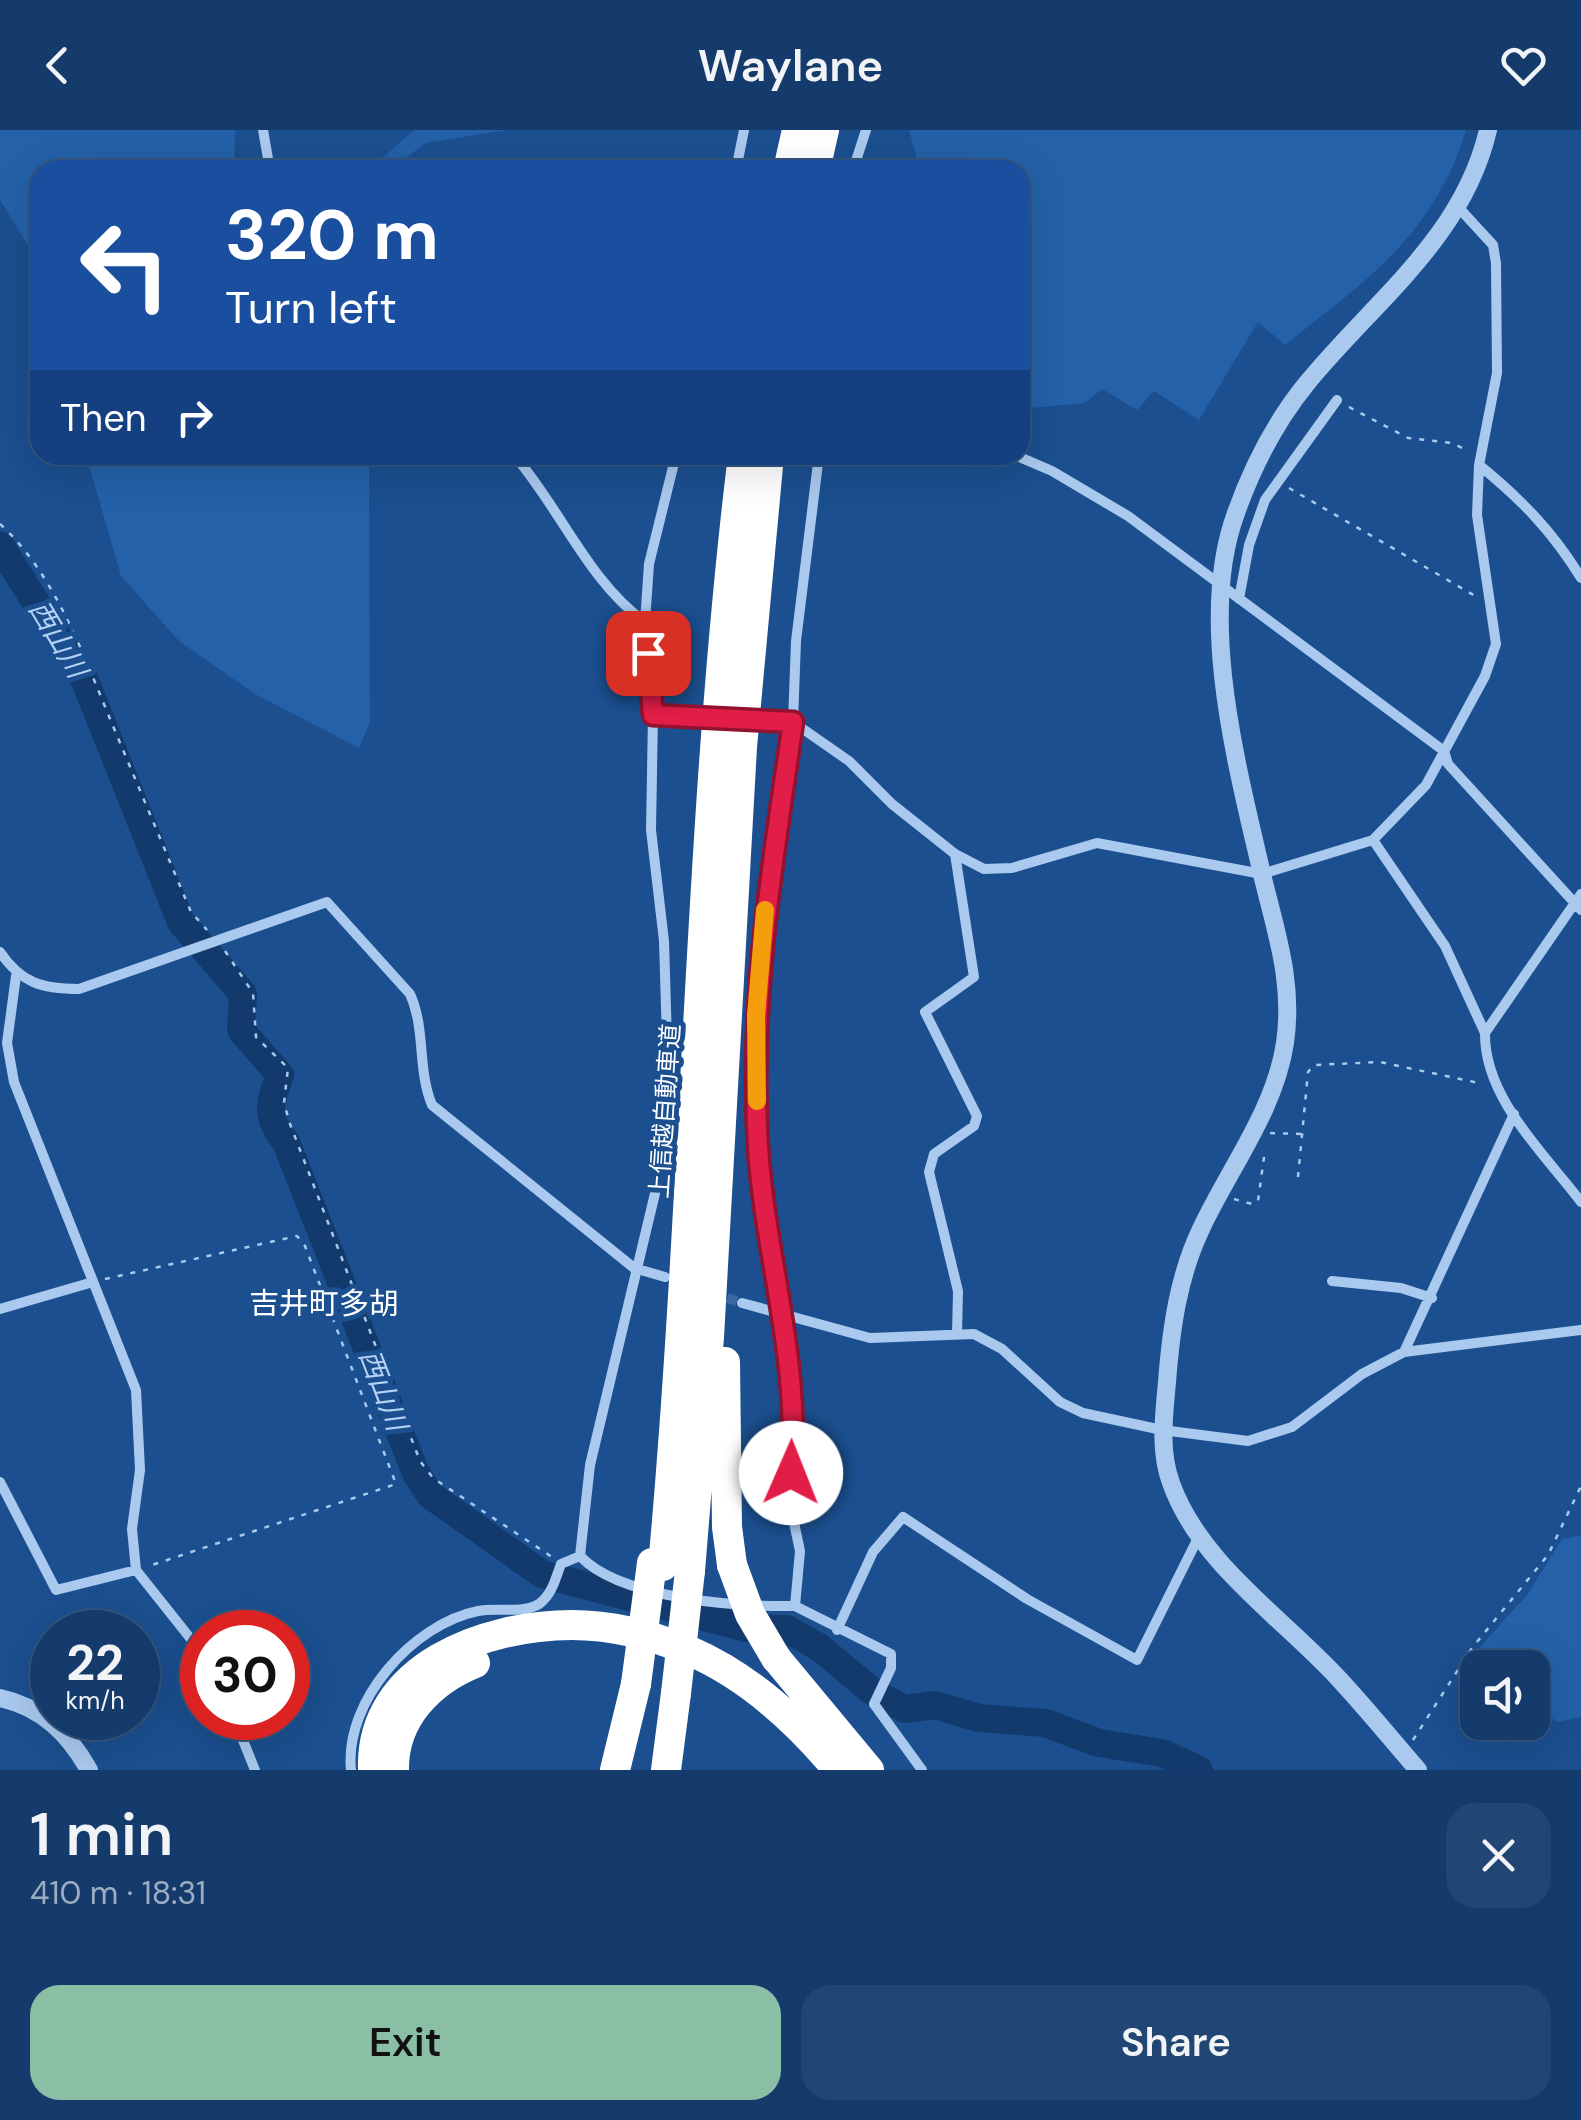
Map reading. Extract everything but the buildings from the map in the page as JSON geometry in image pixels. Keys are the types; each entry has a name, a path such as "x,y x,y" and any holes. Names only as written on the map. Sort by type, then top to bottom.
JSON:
{"highway":[{"path":"790,160 797,130"},
{"path":"817,160 824,130"},
{"name":"上信越自動車道","path":"668,1566 722,643 742,465"},
{"name":"上信越自動車道","path":"638,1770 654,1688 725,1070 748,659 767,465"},
{"path":"725,1070 726,1465 732,1565 750,1614 776,1658 869,1770"},
{"path":"373,1770 379,1730 390,1704 427,1665 481,1639 574,1625 665,1642 721,1667 778,1708 838,1770"},
{"path":"394,1770 399,1735 410,1713 442,1679 492,1656 554,1645 646,1656 705,1681 764,1723 812,1770"},
{"path":"615,1770 654,1688"},
{"name":"上信越自動車道","path":"654,1688 666,1770"}],"street":[{"path":"263,130 268,160"},
{"path":"738,160 744,130"},
{"path":"856,160 866,130"},
{"path":"1418,1770 1339,1678 1198,1538 1170,1481 1162,1430 1170,1339 1186,1265 1219,1194 1259,1133 1279,1070 1288,1009 1286,956 1262,874 1221,655 1221,582 1233,521 1251,473 1290,407 1428,251 1459,208 1483,132"},
{"path":"657,716 793,722 849,760 892,804 955,854 984,869 1012,868 1070,848 1117,844 1262,874 1372,840 1426,785 1484,676 1496,644 1477,515 1479,466 1497,373 1496,263 1493,245 1459,208"},
{"path":"1240,599 1249,546 1266,500 1337,400"},
{"path":"1030,462 1128,516 1444,751 1448,764 1577,907"},
{"path":"523,465 616,601 645,622"},
{"path":"580,1556 590,1465 612,1365 625,1330 634,1268 663,1160 669,1109 664,940 651,830 657,716 645,622 649,564 674,465"},
{"path":"794,1606 800,1551 789,1498 794,1447 784,1314 758,1150 756,1015 759,950 793,722 796,642 817,465"},
{"path":"1479,466 1523,500 1560,544 1581,578"},
{"path":"1372,840 1445,946 1485,1033 1487,1065 1499,1091 1581,1202"},
{"path":"955,854 974,977 926,1012 977,1116 974,1126 934,1154 930,1172 958,1292 956,1334"},
{"path":"1485,1033 1577,907 1581,894"},
{"path":"0,952 16,976 46,989 78,989 327,902 410,994 418,1012 424,1086 432,1105 634,1268 665,1276"},
{"path":"16,976 7,1043 14,1082 136,1390 140,1470 132,1529 136,1570 180,1625"},
{"path":"0,1083 14,1082"},
{"path":"1404,1352 1514,1114"},
{"path":"1332,1281 1401,1288 1432,1298"},
{"path":"0,1308 93,1282"},
{"path":"742,1303 870,1338 956,1334 987,1338 1060,1402 1083,1413 1162,1430 1248,1440 1292,1427 1362,1374 1404,1352 1581,1330"},
{"path":"0,1482 56,1590 136,1570"},
{"path":"837,1630 873,1552 903,1517 1027,1599 1137,1660 1198,1538"},
{"path":"351,1770 360,1722 378,1681 408,1648 442,1624 477,1610 536,1607 548,1595 561,1564 580,1556"},
{"path":"580,1556 592,1568 630,1583 706,1602 794,1606 892,1654 891,1668 874,1704 922,1770"},
{"path":"0,1698 44,1716 68,1736 89,1770"},
{"path":"242,1740 254,1770"}],"path":[{"path":"1337,400 1408,438 1452,443 1475,454 1479,466"},
{"path":"1279,482 1491,606"},
{"path":"0,524 22,544 50,589 86,662 191,912 217,940 253,993 256,1036 288,1068 284,1103 290,1124 420,1460 433,1478 561,1564"},
{"path":"1298,1177 1308,1072 1323,1062 1407,1066 1499,1091"},
{"path":"1219,1194 1252,1204 1258,1200 1259,1133 1304,1134"},
{"path":"93,1282 297,1236 305,1246 396,1484 136,1570"},
{"path":"1404,1754 1472,1648 1548,1555 1581,1486"}],"shaded area":[{"path":"0,130 235,130 234,160 30,160 30,249 0,200"},
{"path":"414,130 506,130 426,143 403,160 380,160"},
{"path":"909,130 1466,130 1436,199 1394,252 1285,345 1258,322 1199,420 1154,391 1137,410 1102,389 1085,403 1031,408 1030,160 917,160"},
{"path":"89,465 369,465 370,722 359,748 255,694 179,641 121,576"},
{"path":"1581,1535 1581,1717 1557,1722 1550,1716 1550,1650 1480,1647 1527,1595 1562,1539"}],"waterway":[{"name":"西山川","path":"0,545 85,681 181,922 243,994 241,1030 280,1075 272,1117 286,1142 415,1471 430,1495 542,1574 746,1628 787,1629 819,1647 873,1692 905,1709 935,1705 979,1718 1045,1723 1099,1743 1162,1753 1199,1770"}],"tunnel":[{"path":"713,1293 742,1303"}],"slow traffic":[{"path":"757,1101 756,1015 765,910"}],"district":[{"name":"吉井町多胡","path":"324,1303"}],"route":[{"path":"648,653 653,715 793,722 759,950 756,1015 758,1150 784,1314 794,1447 791,1473"}]}
